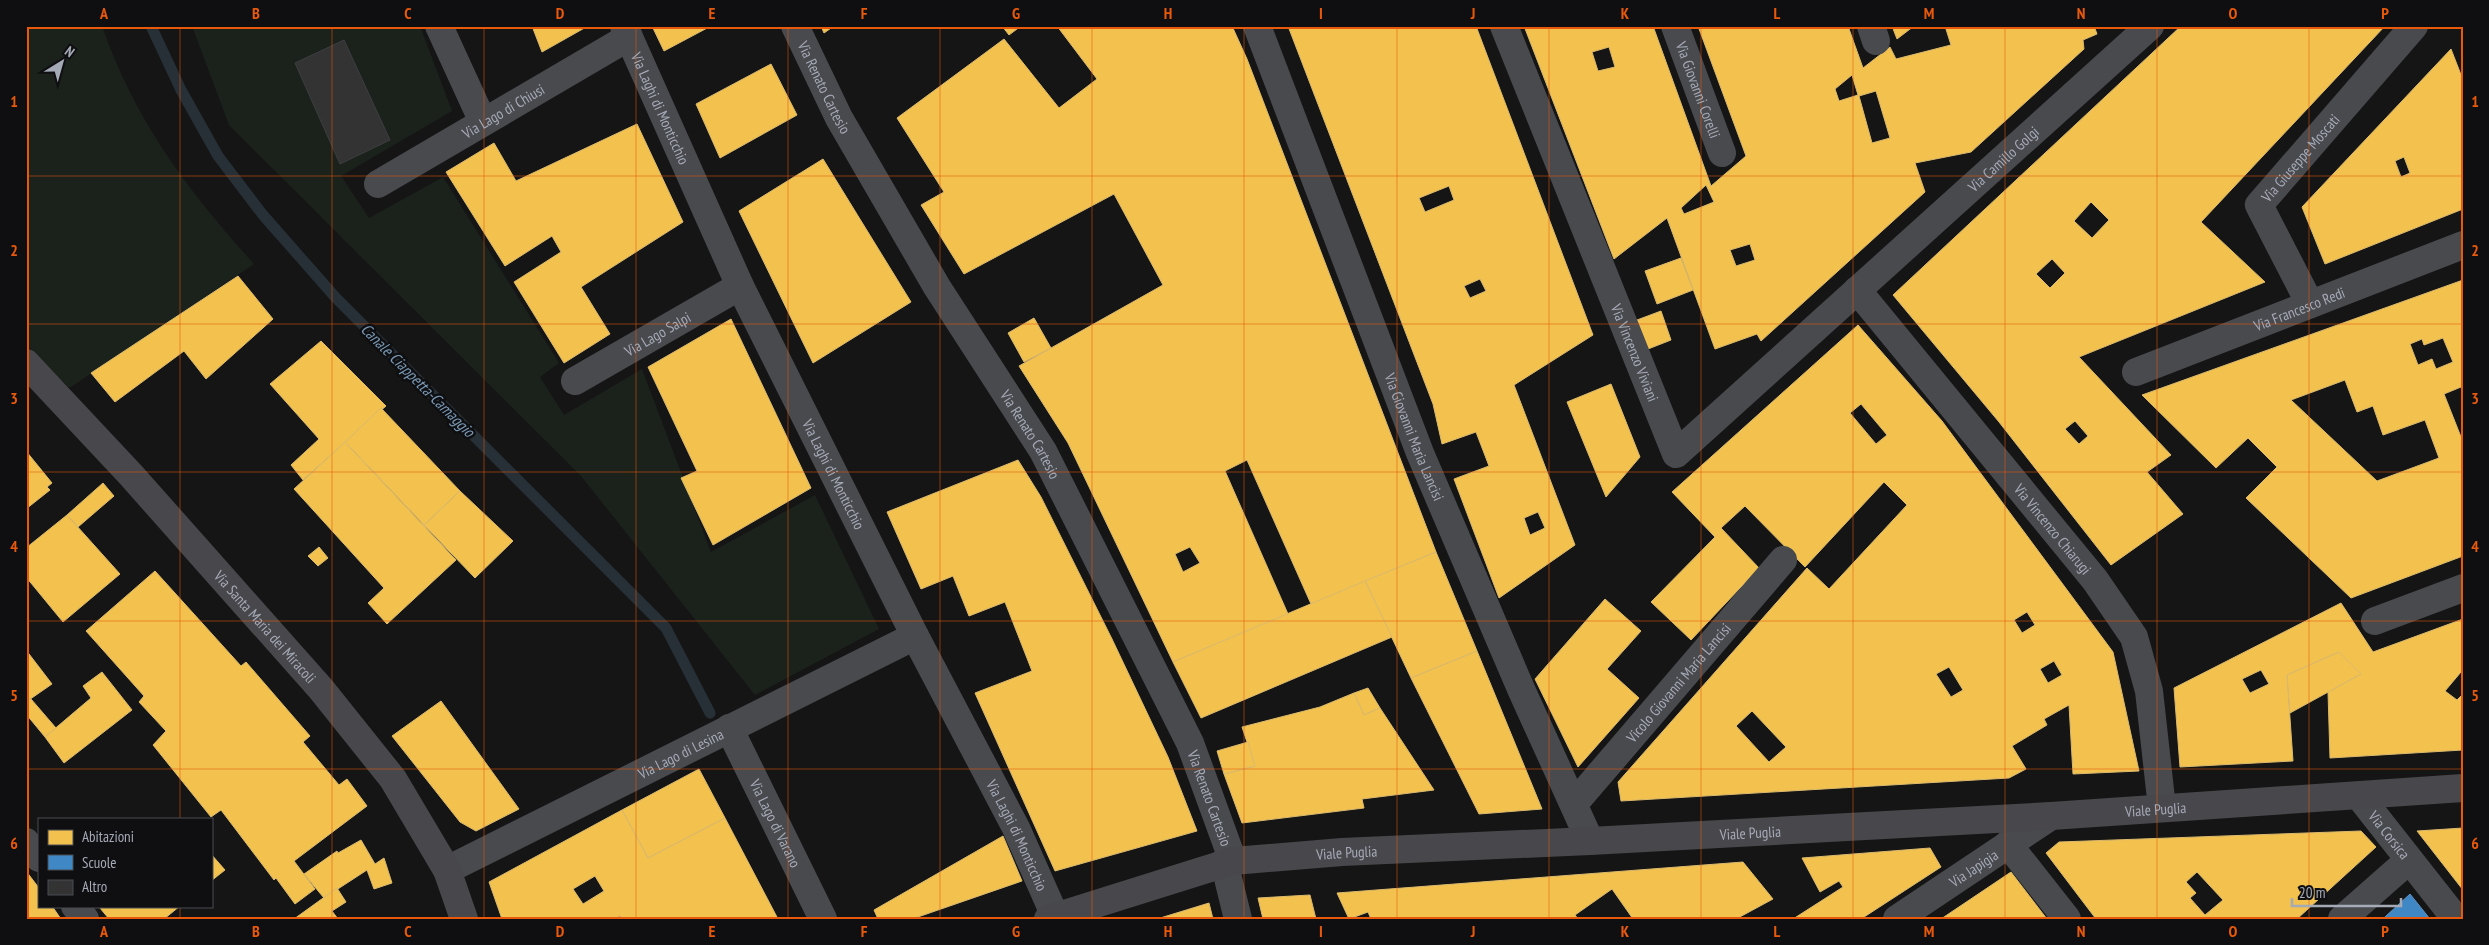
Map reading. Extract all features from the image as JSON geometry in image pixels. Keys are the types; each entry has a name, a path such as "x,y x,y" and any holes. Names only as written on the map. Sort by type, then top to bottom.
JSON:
{"main road":[{"name":"Via Santa Maria dei Miracoli","path":"26,363 131,475 321,689 393,780 447,870 464,919"},
{"name":"Viale Puglia","path":"1059,917 1229,861 1342,852 1590,841 2051,816 2360,797 2463,788"}],"street":[{"path":"439,26 483,122"},
{"name":"Via Renato Cartesio","path":"795,26 839,118 937,287 1043,451 1190,743 1229,861 1238,919"},
{"name":"Via Giovanni Maria Lancisi","path":"1257,26 1420,453 1590,841"},
{"name":"Via Vincenzo Viviani","path":"1504,26 1676,454 1857,290"},
{"name":"Via Giovanni Corelli","path":"1675,26 1722,153"},
{"name":"Via Camillo Golgi","path":"1857,290 2150,26"},
{"name":"Via Giuseppe Moscati","path":"2310,304 2259,205 2414,26"},
{"name":"Via Lago di Chiusi","path":"378,184 483,122 626,32"},
{"name":"Via Laghi di Monticchio","path":"626,32 740,286 915,636 1016,828 1059,917"},
{"name":"Via Francesco Redi","path":"2136,372 2463,244"},
{"name":"Via Lago Salpi","path":"575,381 740,286"},
{"name":"Via Vincenzo Chiarugi","path":"1857,290 2095,580 2134,637 2149,690 2162,808"},
{"name":"Vicolo Giovanni Maria Lancisi","path":"1574,804 1783,560"},
{"path":"2375,621 2463,588"},
{"name":"Via Lago di Lesina","path":"447,870 915,636"},
{"name":"Via Lago di Varano","path":"729,728 823,919"},
{"name":"Via Corsica","path":"2360,797 2456,919"},
{"name":"Via Japigia","path":"1896,919 2051,816"},
{"path":"26,842 38,857"},
{"path":"2008,844 2067,919"},
{"path":"2342,919 2410,860"},
{"path":"77,908 85,919"}],"shaded area":[{"path":"26,26 102,26 115,61 147,124 186,182 254,264 71,387 68,387 26,344"},
{"path":"192,26 420,26 452,111 341,176 369,218 443,177 559,363 540,377 564,415 642,369 711,552 815,495 879,629 755,695 581,476 229,125"}],"building: Abitazioni":[{"path":"532,26 588,26 542,52"},
{"path":"652,26 711,26 664,51"},
{"path":"821,26 834,26 824,33"},
{"path":"1002,26 1021,26 1009,35"},
{"path":"1057,26 1232,26 1247,59 1436,552 1311,604 1247,460 1225,471 1288,614 1173,662 1068,443 1019,366 1163,285 1114,194 964,274 921,205 944,192 897,118 1004,39 1059,108 1097,79","holes":["1190,547 1200,563 1183,572 1175,554"]},
{"path":"1288,26 1476,26 1593,335 1514,385 1575,545 1499,598 1454,479 1489,466 1476,432 1442,444 1433,404","holes":["1449,186 1454,200 1425,212 1419,198","1480,279 1486,291 1470,298 1464,286","1538,512 1545,528 1530,535 1524,518"]},
{"path":"1524,26 1653,26 1711,186 1746,156 1698,26 1848,26 1863,68 1890,47 1896,59 1951,45 1945,26 2094,26 2097,34 2083,40 2084,49 1971,152 1915,163 1925,192 1761,341 1757,334 1715,349 1667,218 1614,259","holes":["1609,47 1615,67 1598,71 1592,52","1852,75 1858,95 1839,101 1835,89","1876,91 1890,138 1872,143 1859,96","1706,185 1714,202 1684,214 1681,208","1750,244 1755,260 1736,266 1730,250"]},
{"path":"1892,26 1914,26 1897,39"},
{"path":"2181,26 2385,26 2201,222 2265,282 2079,357 2171,455 2147,472 2183,514 2111,565 1999,422 1893,295","holes":["2091,202 2109,220 2092,238 2074,221","2052,259 2065,273 2050,288 2036,274","2075,421 2088,436 2079,444 2065,429"]},
{"path":"2451,49 2463,80 2463,209 2325,264 2302,207","holes":["2404,157 2410,173 2401,177 2395,161"]},
{"path":"771,64 797,115 720,158 696,104"},
{"path":"637,124 683,222 581,287 610,334 564,363 514,282 561,252 552,236 505,266 446,172 494,143 516,181"},
{"path":"823,159 911,302 813,363 739,211"},
{"path":"1681,258 1693,290 1657,304 1645,271"},
{"path":"238,276 273,319 206,379 184,351 115,402 91,373"},
{"path":"2463,280 2463,392 2461,387 2444,394 2461,437 2463,437 2463,556 2351,598 2246,498 2277,467 2248,438 2216,468 2142,395","holes":["2443,338 2453,362 2436,369 2432,359 2418,365 2410,344 2422,339 2424,345","2345,380 2357,412 2373,406 2383,435 2425,420 2439,458 2377,481 2291,400"]},
{"path":"1661,311 1671,340 1648,349 1637,320"},
{"path":"1034,318 1051,348 1024,362 1008,333"},
{"path":"731,319 811,488 713,545 681,478 697,471 648,367"},
{"path":"1858,325 1942,421 2113,652 2139,771 2073,774 2069,705 2044,719 2047,725 2012,746 2026,769 2009,778 1621,801 1618,782 1807,568 1829,589 1907,505 1884,482 1805,567 1745,506 1721,528 1759,568 1691,640 1651,602 1715,537 1672,492","holes":["1861,404 1887,435 1876,444 1850,413","2027,612 2035,625 2022,633 2014,620","2054,661 2062,675 2048,683 2040,669","1949,667 1963,690 1951,697 1936,674","1752,711 1786,747 1769,762 1736,726"]},
{"path":"321,341 386,406 303,480 291,465 319,439 270,384"},
{"path":"1611,384 1640,457 1606,497 1567,402"},
{"path":"381,408 460,491 424,525 345,442"},
{"path":"345,442 456,560 387,624 368,603 384,588 294,489"},
{"path":"26,451 52,483 47,487 50,490 26,509"},
{"path":"1018,460 1041,497 1112,639 1168,757 1197,831 1055,871 975,693 1032,671 1005,602 969,616 953,576 921,589 887,512"},
{"path":"103,483 114,496 78,527 67,515"},
{"path":"460,491 513,541 475,578 424,525"},
{"path":"67,515 120,574 63,622 26,577 26,548"},
{"path":"319,547 328,558 318,566 308,556"},
{"path":"1436,552 1477,651 1411,678 1365,581"},
{"path":"155,571 241,666 246,662 310,736 303,742 339,785 347,779 367,806 294,861 315,889 295,904 276,878 274,880 221,810 211,817 153,745 166,731 139,702 144,696 86,631"},
{"path":"1365,581 1392,637 1201,718 1173,662"},
{"path":"1605,599 1641,631 1607,669 1639,698 1578,767 1535,679"},
{"path":"2341,603 2373,652 2463,619 2463,674 2461,672 2445,691 2457,700 2463,694 2463,750 2330,758 2328,692 2361,674 2339,652 2287,675 2293,761 2180,767 2174,688","holes":["2261,670 2269,684 2250,693 2242,679"]},
{"path":"26,650 52,684 26,702"},
{"path":"1477,651 1542,809 1479,814 1411,678"},
{"path":"2339,652 2361,674 2290,713 2287,675"},
{"path":"102,672 132,710 64,763 45,737 91,698 83,686"},
{"path":"1368,688 1380,708 1364,715 1354,693"},
{"path":"1354,693 1364,715 1380,708 1434,790 1362,799 1364,808 1242,823 1224,774 1255,766 1242,727 1320,707"},
{"path":"31,699 56,728 45,737 26,714 26,702"},
{"path":"441,701 519,809 476,831 460,822 392,736"},
{"path":"1248,742 1255,766 1224,774 1217,751"},
{"path":"699,769 725,818 648,858 622,810"},
{"path":"622,810 648,858 725,818 778,919 622,919 620,916 615,919 502,919 489,882","holes":["595,876 604,891 583,904 573,889"]},
{"path":"2463,828 2463,890 2417,831"},
{"path":"2361,831 2376,847 2297,919 2096,919 2046,853 2059,842","holes":["2197,872 2223,900 2205,915 2190,898 2196,893 2186,882"]},
{"path":"1003,836 1022,881 912,919 878,919 874,910"},
{"path":"361,840 375,864 384,858 392,883 374,889 367,870 324,898 304,874 337,851 338,853"},
{"path":"1930,848 1941,867 1861,919 1793,919 1843,887 1839,881 1820,892 1802,858"},
{"path":"212,855 225,870 212,880"},
{"path":"1743,862 1773,899 1736,919 1633,919 1612,889 1575,915 1578,919 1371,919 1368,912 1349,919 1337,893"},
{"path":"26,871 38,887 38,908 53,908 61,919 26,919"},
{"path":"2011,872 2047,919 1941,919"},
{"path":"337,888 346,902 332,911 338,919 294,919"},
{"path":"1310,895 1316,919 1263,919 1258,898"},
{"path":"1209,903 1213,919 1157,919"},
{"path":"100,908 178,908 164,919 109,919"}],"building: Scuole":[{"path":"2410,894 2430,919 2383,919 2386,916"}],"building: Altro":[{"path":"344,40 390,140 340,164 295,63"}],"waterway":[{"name":"Canale Ciappetta-Camaggio","path":"151,26 181,90 218,156 263,215 336,298 666,628 710,713"}]}
